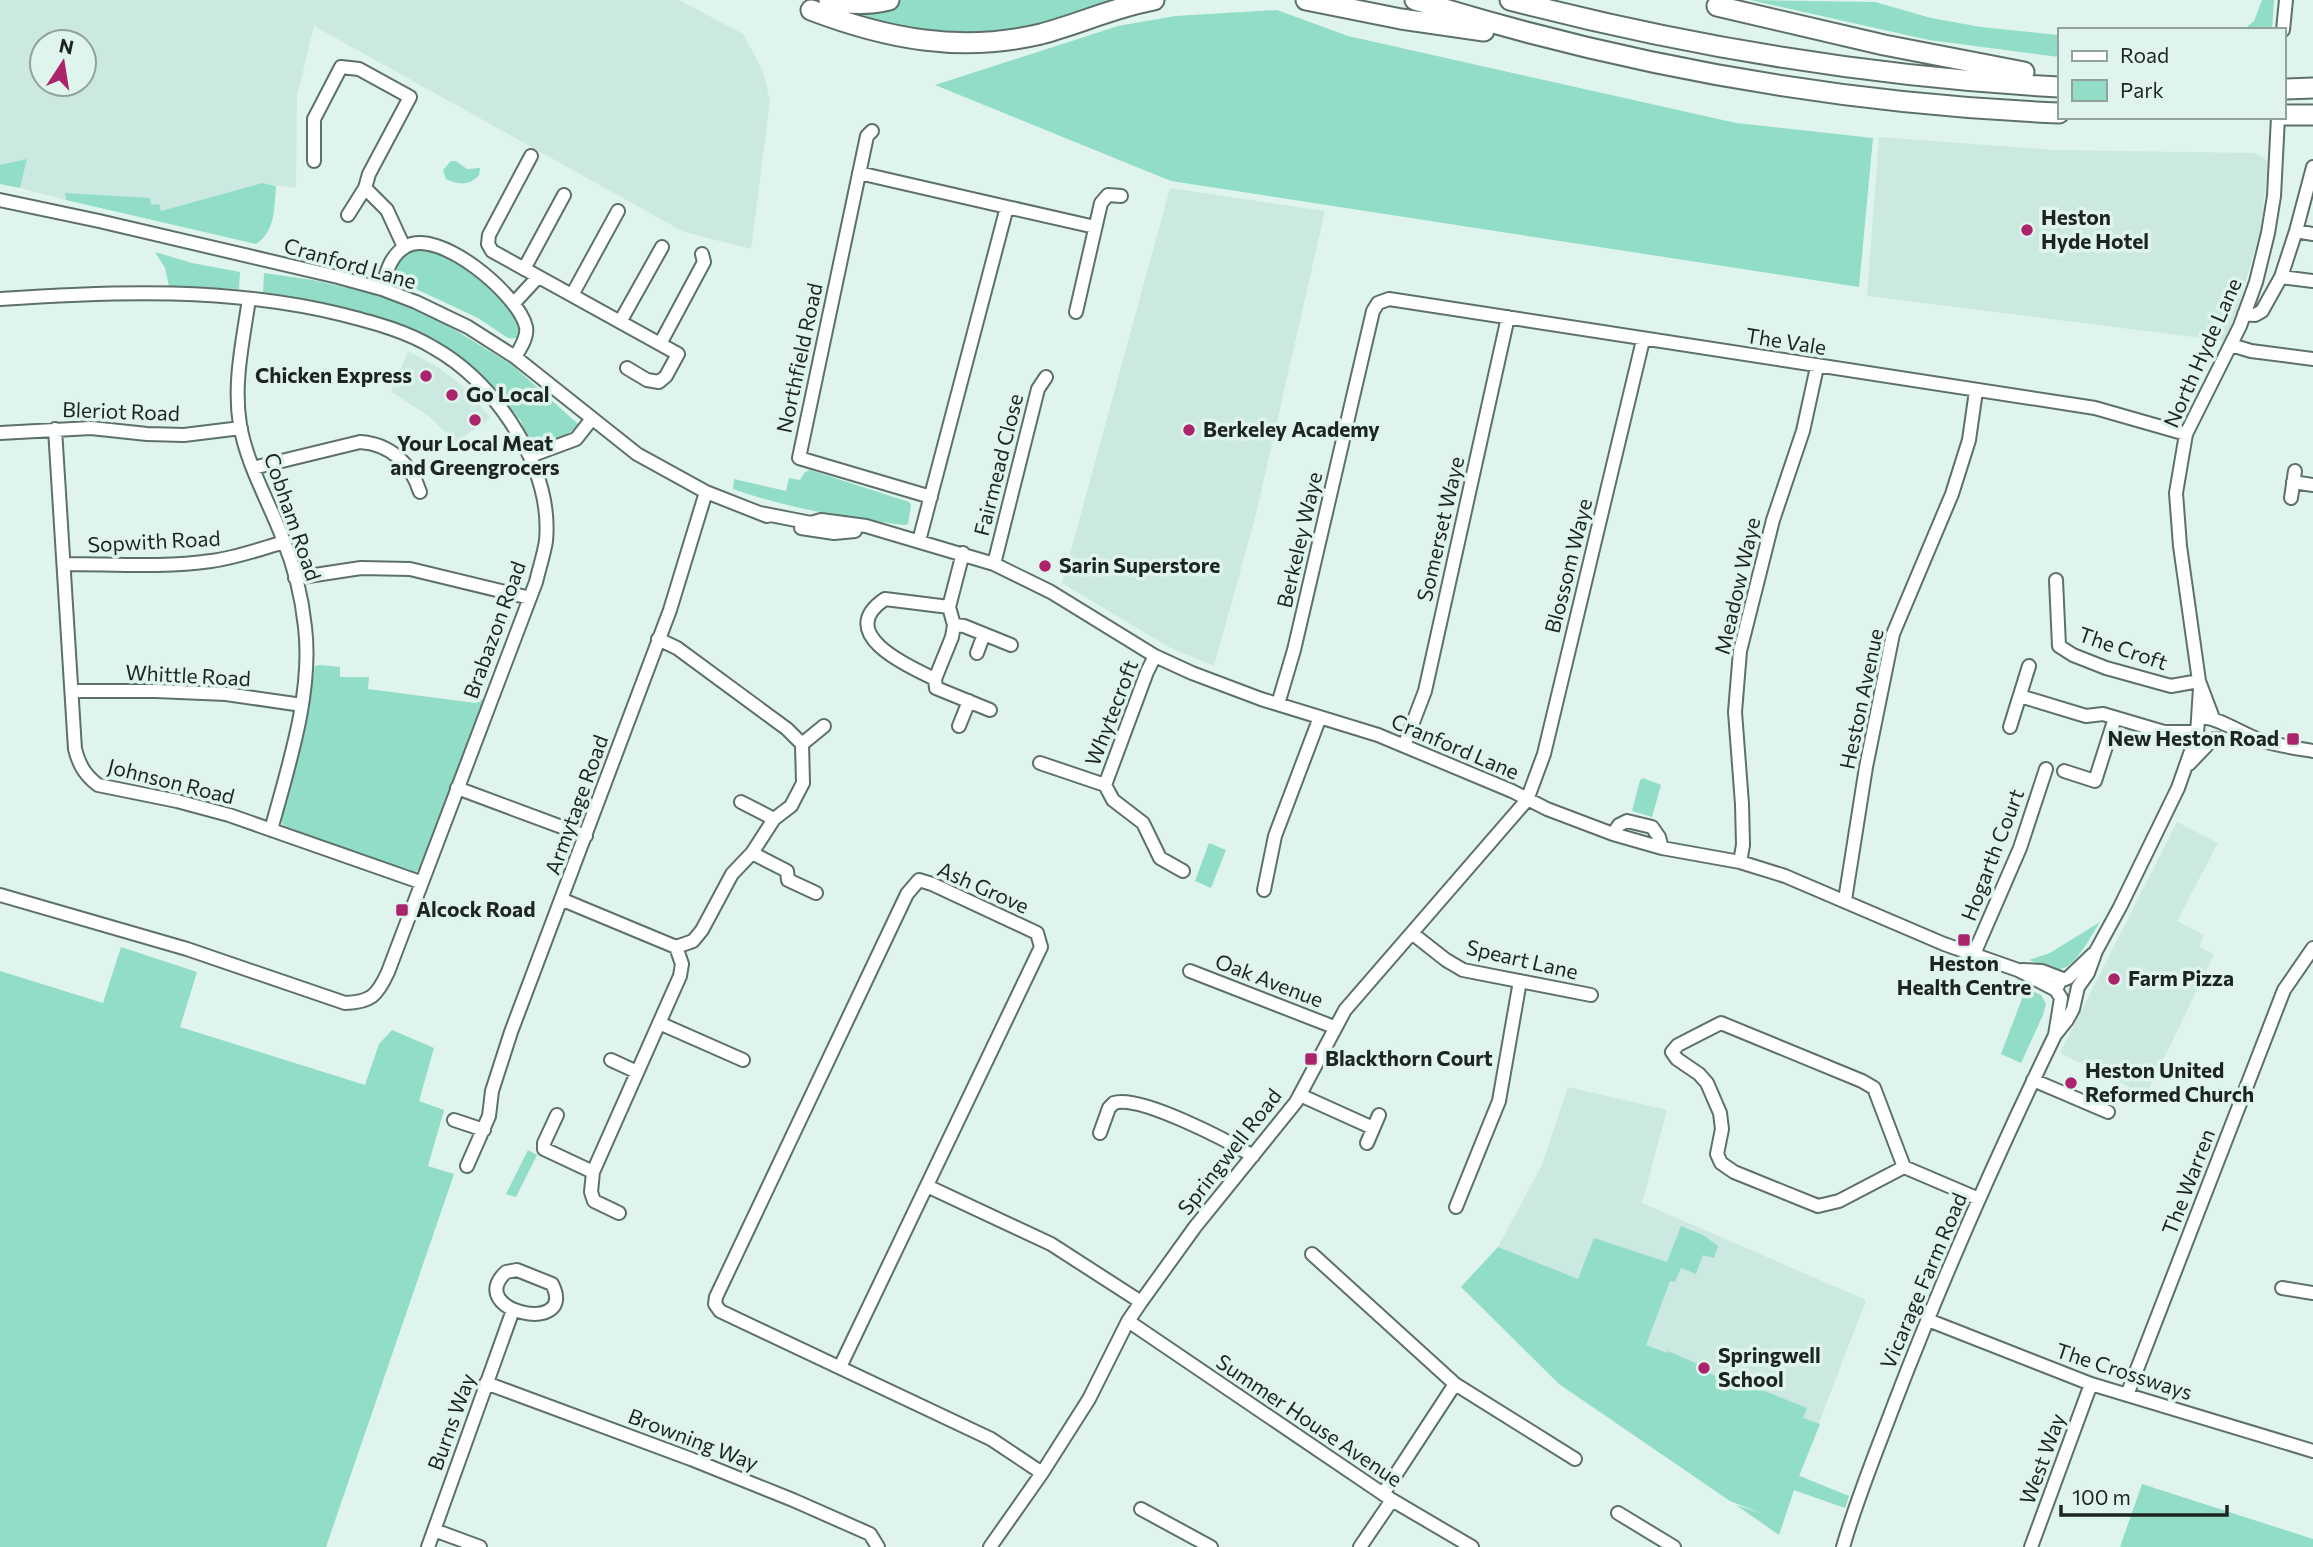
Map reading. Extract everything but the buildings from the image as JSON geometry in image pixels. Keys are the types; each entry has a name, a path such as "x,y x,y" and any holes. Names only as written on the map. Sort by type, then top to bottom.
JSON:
{"highway":[{"path":"829,0 865,5 889,0"},
{"path":"811,10 897,37 945,42 1000,41 1041,34 1154,0"},
{"path":"1306,0 1401,19 1559,41"},
{"path":"1415,0 1559,41 1777,84 1917,102 2058,113"},
{"path":"1510,0 1689,42 1798,60 1944,78 2058,87"},
{"path":"1717,6 1896,48 2058,77"},
{"path":"2285,89 2313,88"},
{"path":"2285,116 2313,115"}],"street":[{"path":"2283,28 2286,0"},
{"path":"314,161 314,119 341,67 359,69 410,97 369,174 365,188 348,215"},
{"name":"North Hyde Lane","path":"2197,729 2199,684 2180,546 2176,493 2186,434 2231,345 2256,282 2269,233 2281,119"},
{"name":"Northfield Road","path":"872,131 867,136 799,458 931,497"},
{"path":"531,156 489,234 488,244 492,251 678,354 666,376 659,382 647,380 627,368"},
{"path":"2245,314 2255,315 2262,311 2281,277 2313,167"},
{"path":"859,173 1095,227"},
{"path":"365,188 387,210 404,247"},
{"path":"524,269 564,195"},
{"path":"1076,312 1102,199 1108,195 1121,196"},
{"name":"Cranford Lane","path":"0,200 382,289 455,319 515,357 637,454 706,492 760,513 811,523 821,520 866,526 963,553 1051,592 1155,656 1216,682 1404,746 1613,834 1619,825 1627,821 1652,827 1659,836 1662,848 1740,862"},
{"path":"919,541 1007,207"},
{"path":"572,295 618,211"},
{"path":"2296,232 2313,234"},
{"path":"382,289 391,261 404,247 423,243 442,247 486,276 514,303 527,329 515,357"},
{"path":"620,322 662,247"},
{"path":"660,344 704,262 702,254"},
{"path":"514,303 538,277"},
{"path":"2281,277 2313,281"},
{"name":"Brabazon Road","path":"0,299 100,292 174,293 314,308 389,327 435,348 470,373 500,405 530,456 543,495 546,540 530,598 381,987 368,1000 345,1003 187,949 0,895"},
{"name":"Cobham Road","path":"249,299 238,373 241,428 253,468 284,542 305,627 306,668 302,705 271,830"},
{"name":"The Vale","path":"1378,303 1389,299 2095,408 2186,434"},
{"name":"Berkeley Waye","path":"1278,705 1294,650 1373,312 1378,303"},
{"name":"Somerset Waye","path":"1404,746 1425,691 1508,317"},
{"name":"Blossom Waye","path":"1527,800 1544,754 1643,340"},
{"path":"2231,345 2251,351 2313,359"},
{"name":"Meadow Waye","path":"1740,862 1743,845 1742,804 1735,712 1740,651 1773,520 1803,431 1817,367"},
{"name":"Fairmead Close","path":"993,564 1038,389 1046,377"},
{"name":"Heston Avenue","path":"1845,900 1866,767 1893,634 1952,494 1969,440 1976,391"},
{"path":"530,456 576,439 591,420"},
{"name":"Bleriot Road","path":"0,433 91,428 147,435 184,435 241,428"},
{"name":"Johnson Road","path":"55,429 77,756 88,778 98,785 177,801 271,830 420,882"},
{"path":"253,468 360,442 374,443 396,455 414,473 420,492"},
{"path":"2291,498 2294,477 2313,485"},
{"name":"Armytage Road","path":"467,1166 489,1116 492,1091 511,1032 670,610 706,492"},
{"name":"Sopwith Road","path":"64,564 210,562 284,542"},
{"path":"963,553 949,607 954,625 935,679 936,688 990,710"},
{"path":"295,578 361,568 410,569 530,598"},
{"name":"The Croft","path":"2056,580 2059,646 2073,655 2106,668 2171,687 2199,684"},
{"path":"935,679 907,666 873,641 867,631 868,622 875,606 885,599 949,607"},
{"path":"954,625 1011,645"},
{"path":"977,653 984,634"},
{"path":"562,900 676,947 693,941 702,930 732,874 752,853 774,819 791,806 803,783 802,744 788,729 677,648 658,639"},
{"name":"Whytecroft","path":"1105,785 1155,656"},
{"path":"2010,727 2029,667"},
{"name":"North Hyde Lane","path":"2199,684 2216,720"},
{"name":"Whittle Road","path":"72,691 226,694 302,705"},
{"path":"2020,696 2086,716 2104,714 2164,732 2197,729"},
{"path":"959,726 969,701"},
{"path":"1264,890 1275,836 1320,717"},
{"path":"2197,729 2205,717 2258,740"},
{"path":"2064,771 2095,781 2115,718"},
{"path":"2213,740 2221,730 2216,720"},
{"path":"802,744 824,726"},
{"path":"2197,729 2203,740 2258,740 2313,751"},
{"name":"Vicarage Farm Road","path":"1843,1547 1853,1513 1928,1320 1979,1199 2033,1080 2055,1035 2067,1020 2096,951 2120,907 2186,767 2197,729"},
{"name":"Vicarage Farm Road","path":"2186,767 2213,740"},
{"name":"Whytecroft","path":"1040,763 1105,785 1113,800 1143,823 1160,858 1183,871"},
{"name":"Hogarth Court","path":"1974,954 2020,848 2046,769"},
{"path":"457,788 586,836"},
{"name":"Springwell Road","path":"990,1547 1089,1399 1128,1321 1195,1227 1300,1095 1345,1010 1527,800"},
{"path":"741,802 774,819"},
{"path":"752,853 787,871 788,880 816,893"},
{"path":"1740,862 1785,876 1845,900 1944,944 2018,970 2042,971 2062,986 2070,1000 2077,992 2074,980 2062,986"},
{"name":"Ash Grove","path":"840,1367 1041,947 1037,933 919,880 907,894 715,1304 720,1311 991,1439 1042,1473"},
{"name":"Speart Lane","path":"1413,934 1446,960 1464,970 1591,995"},
{"path":"619,1213 594,1201 591,1192 593,1172 680,975 682,964 676,947"},
{"name":"The Warren","path":"2127,1395 2284,990 2313,948"},
{"name":"Vicarage Farm Road","path":"2055,1035 2062,986 2096,951"},
{"name":"Oak Avenue","path":"1190,971 1334,1027"},
{"path":"1456,1207 1499,1101 1520,981"},
{"path":"659,1023 743,1060"},
{"path":"1904,1167 1839,1201 1818,1206 1734,1171 1721,1163 1717,1154 1722,1129 1720,1113 1707,1083 1672,1052 1678,1045 1721,1023 1862,1081 1874,1088 1904,1167 1979,1199"},
{"path":"611,1060 637,1072"},
{"path":"2033,1080 2108,1112"},
{"path":"1300,1095 1373,1128"},
{"path":"1100,1133 1109,1108 1114,1103 1126,1101 1185,1122 1253,1156"},
{"path":"557,1115 544,1143 544,1149 593,1172"},
{"path":"1367,1143 1379,1115"},
{"path":"454,1119 484,1130"},
{"path":"927,1186 1051,1244 1141,1302"},
{"path":"1312,1254 1455,1384 1575,1459"},
{"path":"517,1270 544,1279 552,1284 557,1293 550,1311 538,1315 513,1310 500,1301 496,1290 498,1281 506,1272 517,1270"},
{"path":"2282,1288 2313,1293"},
{"name":"Burns Way","path":"428,1547 513,1310"},
{"name":"The Crossways","path":"1928,1320 2091,1384 2313,1451"},
{"name":"Summer House Avenue","path":"1128,1321 1387,1497 1472,1547"},
{"name":"Browning Way","path":"486,1383 793,1500 870,1534 878,1547"},
{"path":"1360,1547 1455,1384"},
{"name":"West Way","path":"2031,1547 2091,1384"},
{"path":"1141,1509 1211,1547"},
{"path":"1618,1513 1674,1547"},
{"path":"434,1530 480,1547"}],"shaded area":[{"path":"0,0 679,0 743,34 763,71 770,101 751,249 684,232 314,26 297,96 296,188 261,183 161,211 151,205 65,193 66,200 20,188 27,159 0,165"},
{"path":"1879,137 2055,150 2254,153 2268,161 2261,229 2225,341 1867,296"},
{"name":"Berkeley Academy","path":"1170,188 1325,211 1255,518 1214,666 1169,647 1062,583"},
{"path":"408,351 439,368 465,388 491,418 456,442 426,414 391,392"},
{"path":"2177,822 2218,843 2177,921 2204,935 2199,946 2214,955 2146,1095 2060,1053"},
{"name":"Springwell School","path":"1568,1087 1667,1110 1642,1203 1866,1300 1799,1475 1849,1496 1845,1508 1794,1490 1782,1522 1730,1501 1461,1287 1498,1247 1542,1165"}],"green space":[{"path":"902,0 1129,0 1018,32 950,37 840,15 842,9 881,8"},
{"path":"1750,0 1875,2 1931,18 1981,27 2058,35 2058,57 1929,40"},
{"path":"2262,0 2274,0 2272,28 2245,28 2254,21"},
{"path":"1277,10 1348,36 1736,123 1873,138 1859,287 1171,181 935,85 1118,26 1175,16"},
{"path":"27,159 20,188 0,184 0,165"},
{"path":"451,161 456,161 467,169 480,168 479,175 464,183 446,179 443,170"},
{"path":"262,183 276,186 274,210 271,225 263,239 256,244 66,200 65,193 150,198 151,205 159,204 161,211"},
{"path":"417,248 447,256 489,285 521,323 520,339 508,338 478,318 401,282 394,275 394,270 401,259"},
{"path":"155,252 192,263 240,272 239,289 169,286 165,268"},
{"path":"264,273 313,280 382,296 440,321 511,364 578,424 559,439 535,446 527,437 521,421 489,383 437,343 391,322 316,302 263,293"},
{"path":"810,470 909,502 911,505 908,524 817,512 733,489 734,479 786,491 789,478 800,480 805,472"},
{"path":"315,666 340,667 340,677 369,677 368,689 476,703 485,698 421,866 416,872 409,873 410,870 406,868 404,871 283,825 281,820 307,715"},
{"path":"1643,778 1661,785 1652,817 1632,811 1640,780"},
{"path":"1209,843 1226,850 1211,888 1195,881"},
{"path":"2100,922 2069,965 2056,969 2029,960 2050,953"},
{"path":"121,947 197,972 180,1027 365,1085 379,1044 392,1030 434,1048 419,1101 444,1110 428,1166 454,1174 326,1547 0,1547 0,971 103,1003"},
{"path":"2026,988 2041,995 2046,1004 2021,1063 2001,1054"},
{"path":"528,1150 537,1155 516,1197 506,1194"},
{"path":"1681,1226 1703,1235 1718,1246 1714,1258 1703,1255 1696,1274 1681,1268 1675,1282 1670,1281 1646,1345 1667,1353 1668,1351 1707,1368 1706,1372 1721,1378 1724,1375 1807,1408 1803,1418 1820,1424 1799,1476 1849,1496 1845,1508 1794,1490 1779,1535 1736,1505 1764,1514 1730,1501 1559,1384 1461,1287 1498,1247 1578,1279 1594,1238 1667,1262"},
{"path":"2142,1484 2313,1539 2313,1547 2120,1547"}],"place":[{"name":"Heston Hyde Hotel","path":"2027,230"},
{"name":"Chicken Express","path":"426,376"},
{"name":"Go Local","path":"452,395"},
{"name":"Your Local Meat and Greengrocers","path":"475,420"},
{"name":"Berkeley Academy","path":"1189,430"},
{"name":"Sarin Superstore","path":"1045,566"},
{"name":"New Heston Road","path":"2293,739"},
{"name":"Alcock Road","path":"402,910"},
{"name":"Heston Health Centre","path":"1964,940"},
{"name":"Farm Pizza","path":"2114,979"},
{"name":"Blackthorn Court","path":"1311,1059"},
{"name":"Heston United Reformed Church","path":"2071,1083"},
{"name":"Springwell School","path":"1704,1368"}]}
